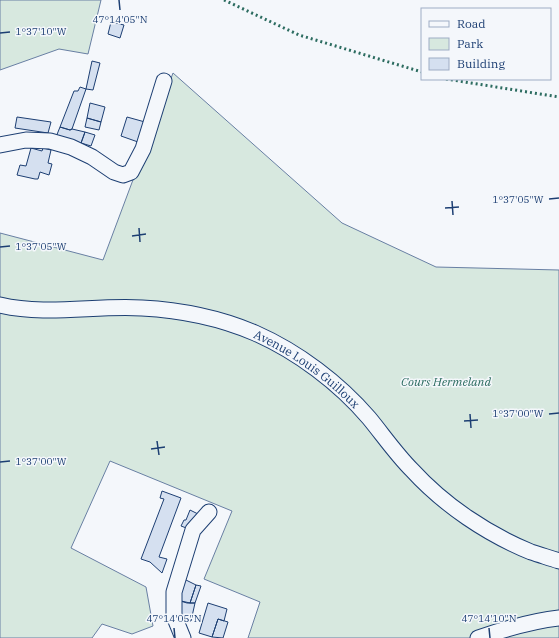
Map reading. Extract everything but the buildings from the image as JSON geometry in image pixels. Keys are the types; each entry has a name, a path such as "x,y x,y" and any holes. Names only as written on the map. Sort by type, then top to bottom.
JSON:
{"street":[{"path":"0,145 26,140 50,141 71,147 92,157 114,172 123,175 131,172 142,149 164,81"},
{"name":"Avenue Louis Guilloux","path":"0,305 10,308 52,309 142,308 185,313 219,321 255,333 286,349 318,370 344,392 368,416 412,470 447,501 500,537 532,552 559,561"},
{"path":"183,638 174,616 174,592 193,530 209,512"},
{"path":"478,638 520,624 559,618"}],"green space":[{"path":"0,0 101,0 88,54 59,49 0,70"},
{"name":"Cours Hermeland","path":"173,73 342,223 436,267 559,270 559,638 248,638 260,602 204,579 232,511 110,461 71,548 146,587 153,626 132,634 102,624 92,638 0,638 0,233 103,260"}],"hedge":[{"path":"224,0 299,35 421,72"},
{"path":"452,80 559,97"}]}
